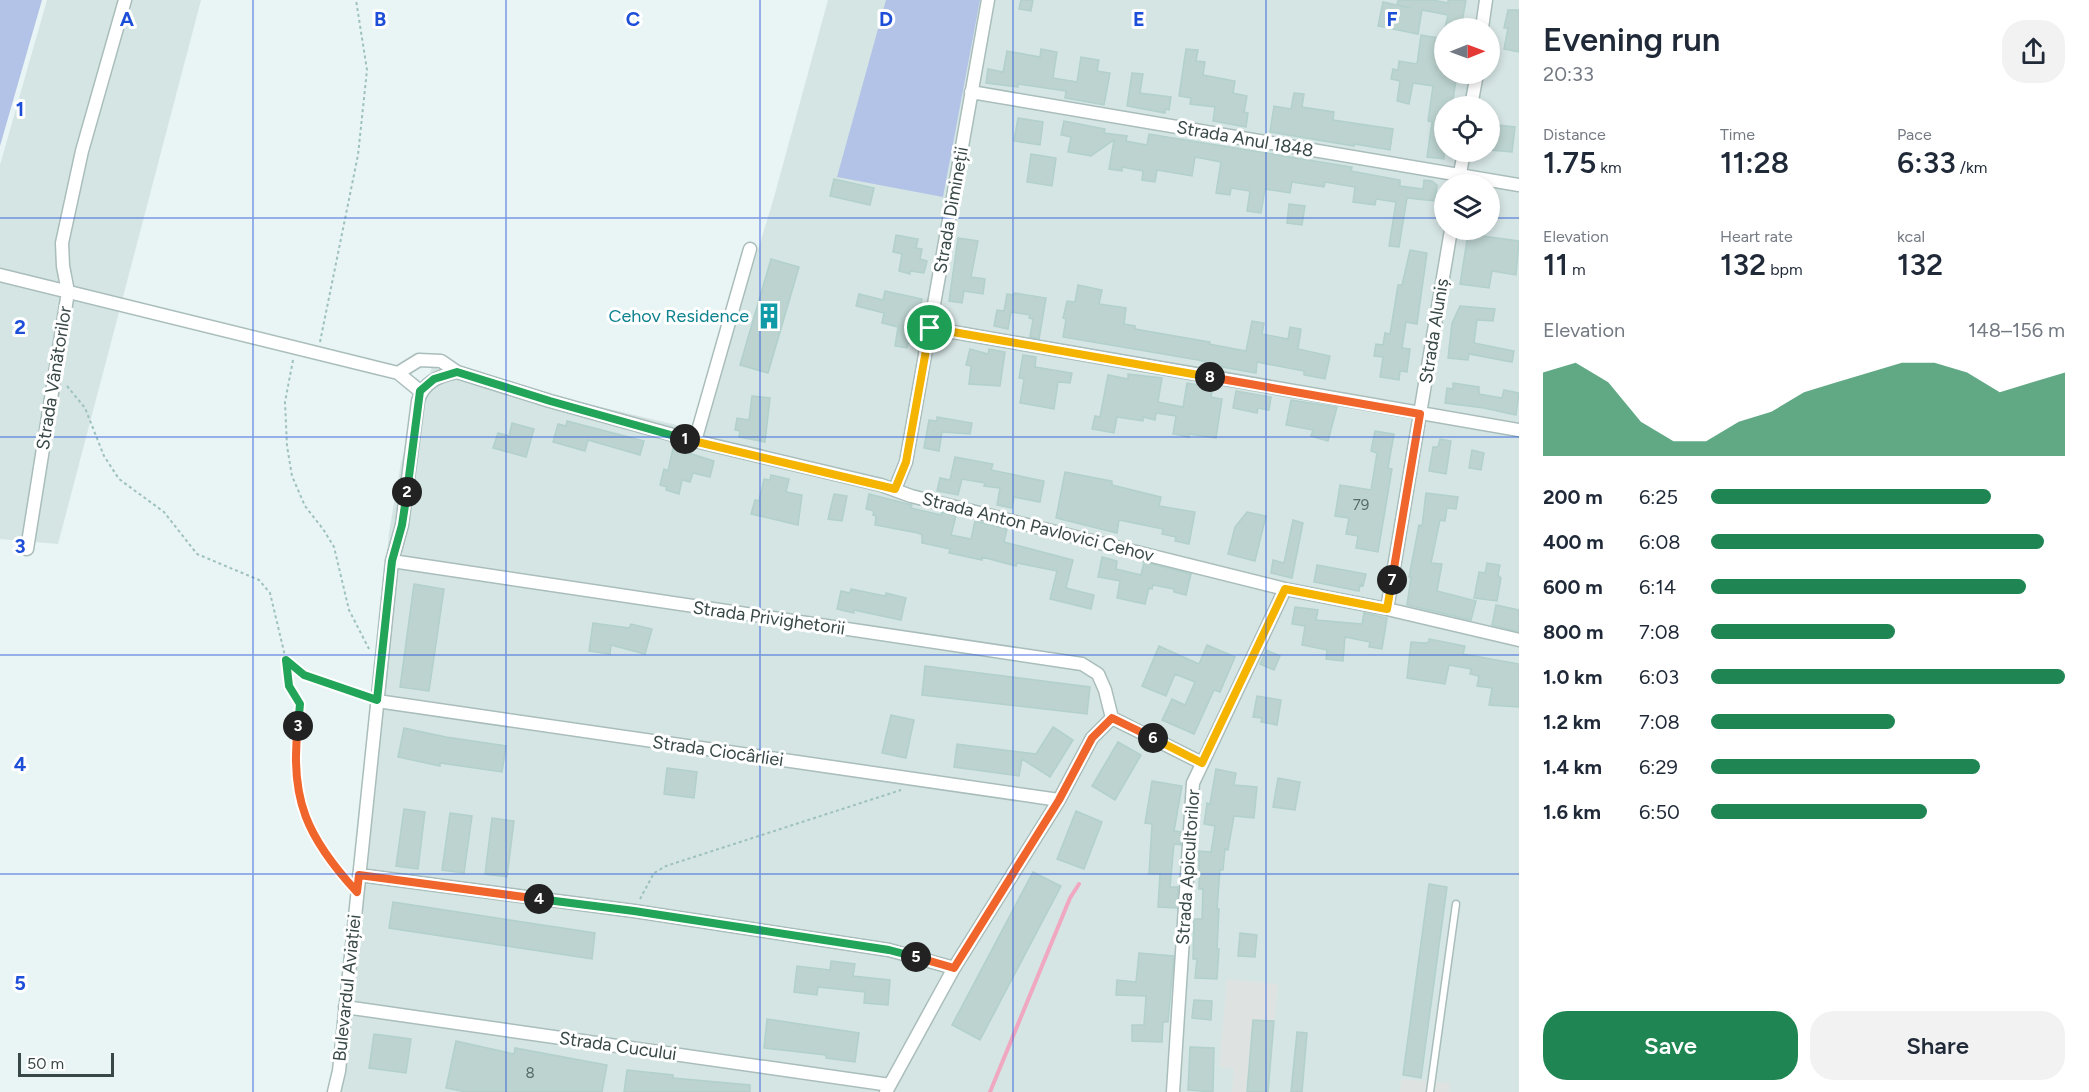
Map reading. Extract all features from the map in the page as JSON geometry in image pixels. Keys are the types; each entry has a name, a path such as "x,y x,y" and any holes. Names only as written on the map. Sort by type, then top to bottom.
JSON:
{"street":[{"name":"Strada Vânătorilor","path":"27,549 68,292 63,266 62,243 82,151 125,0"},
{"name":"Strada Dimineții","path":"895,489 906,462 988,0"},
{"path":"1483,18 1486,0"},
{"name":"Strada Anul 1848","path":"971,92 1434,175"},
{"name":"Strada Anul 1848","path":"1500,183 1519,185"},
{"name":"Strada Aluniș","path":"1387,609 1449,240"},
{"path":"695,441 750,249"},
{"path":"0,275 398,374 420,391 434,379 457,372"},
{"path":"930,328 1519,430"},
{"name":"Strada Anton Pavlovici Cehov","path":"398,374 419,360 441,361 457,372 550,401 695,441 895,489 911,496 1285,589 1387,609 1519,640"},
{"name":"Bulevardul Aviației","path":"334,1092 392,561 402,525 420,391"},
{"name":"Strada Privighetorii","path":"392,561 1082,664 1098,674 1105,690 1112,718"},
{"name":"Strada Apicultorilor","path":"1173,1092 1193,783 1285,589"},
{"name":"Strada Ciocârliei","path":"377,700 1059,800"},
{"path":"888,1089 954,968 1059,800 1092,738 1112,718 1202,763"},
{"path":"359,875 634,911 889,950 954,968"},
{"name":"Strada Cucului","path":"345,1007 888,1089"}],"lane":[{"path":"1430,1092 1456,904"}],"path":[{"path":"318,354 357,156 367,70 356,0"},
{"path":"295,348 285,402 287,446 292,476 305,506 324,529 334,547 349,610 364,642 381,667"},
{"path":"54,373 85,408 104,456 119,479 164,512 197,554 260,580 267,587 286,660 289,686 300,704 296,781 306,819 315,839 330,861 357,892"},
{"path":"286,660 304,675 377,700"},
{"path":"634,911 654,873 666,866 904,789"}],"shaded area":[{"path":"0,0 42,0 0,146"},
{"path":"47,0 201,0 58,544 0,539 0,165"},
{"path":"828,0 1519,0 1519,1092 337,1092 389,533 401,462 432,367 702,431 773,201"},
{"path":"886,0 980,0 943,197 837,177"},
{"path":"1227,979 1278,984 1274,1021 1253,1020 1247,1092 1232,1092 1234,1068 1219,1067"},
{"path":"1401,1079 1450,1083 1449,1092 1400,1092"}],"building":[{"path":"1021,0 1033,0 1031,11 1019,9"},
{"path":"1398,0 1433,0 1448,3 1448,0 1466,0 1463,18 1447,18 1448,15 1422,10 1418,34 1378,26 1383,2 1410,8 1397,5"},
{"path":"1508,10 1519,10 1519,52 1504,49 1508,28 1504,28"},
{"path":"1421,35 1434,37 1434,84 1455,84 1454,96 1434,96 1434,158 1427,157 1432,122 1428,121 1433,86 1413,83 1409,104 1397,101 1400,81 1391,79 1393,69 1398,70 1399,61 1417,64"},
{"path":"1041,49 1057,52 1053,78 1077,82 1081,57 1099,60 1097,71 1110,73 1104,105 1065,98 1066,91 1018,84 1018,87 986,83 988,69 1003,72 1007,51 1040,57"},
{"path":"1186,49 1198,50 1196,61 1205,62 1203,75 1235,81 1233,93 1247,96 1244,112 1248,113 1246,127 1213,121 1215,107 1190,104 1191,98 1179,96"},
{"path":"1132,73 1143,74 1140,93 1171,97 1169,110 1165,109 1165,113 1127,106"},
{"path":"1294,93 1304,94 1302,107 1334,112 1333,120 1393,129 1390,150 1270,132 1274,106 1291,109"},
{"path":"1018,118 1043,122 1040,145 1014,141"},
{"path":"1064,121 1105,129 1104,133 1127,136 1126,141 1147,145 1149,134 1352,167 1351,171 1400,180 1400,186 1423,189 1424,180 1432,181 1434,183 1434,201 1407,198 1399,247 1389,246 1396,202 1376,199 1375,205 1353,202 1355,187 1325,182 1324,187 1292,182 1290,193 1265,189 1261,213 1247,211 1250,191 1231,188 1230,195 1216,193 1221,162 1195,157 1192,176 1157,170 1155,182 1142,180 1143,171 1122,167 1122,171 1109,169 1114,140 1091,156 1068,152 1071,137 1061,135"},
{"path":"1500,125 1515,127 1512,152 1500,151"},
{"path":"1031,154 1056,158 1052,186 1027,182"},
{"path":"834,179 874,188 870,205 830,196"},
{"path":"1289,204 1305,206 1302,225 1287,223"},
{"path":"896,235 918,239 916,248 922,249 920,259 927,261 924,273 910,271 910,274 899,271 902,254 893,252"},
{"path":"958,238 978,241 971,277 985,279 983,294 964,291 962,303 949,301"},
{"path":"1500,238 1519,241 1516,275 1492,271 1489,288 1460,284 1467,240"},
{"path":"1410,250 1427,253 1417,324 1406,322 1402,348 1410,349 1407,372 1400,371 1399,380 1380,377 1383,357 1374,356 1376,344 1383,345 1385,333 1390,334 1398,285 1402,285"},
{"name":"Cehov Residence","path":"771,259 799,267 768,373 740,365"},
{"path":"1078,285 1102,290 1099,304 1126,308 1124,324 1135,326 1135,329 1210,342 1209,344 1246,351 1252,321 1264,323 1262,334 1288,339 1290,327 1301,329 1298,349 1330,356 1325,379 1304,375 1304,371 1257,362 1256,373 1206,364 1198,360 1063,337 1066,319 1063,318 1067,301 1075,302"},
{"path":"885,291 922,299 912,344 908,343 907,348 895,346 898,327 882,323 884,313 856,306 859,294 883,300"},
{"path":"1014,293 1046,298 1039,339 1030,337 1033,319 1029,318 1030,315 1011,312 1008,329 994,326 997,310 1004,311 1007,294 1014,295"},
{"path":"1460,306 1495,309 1493,321 1477,320 1474,343 1514,351 1512,362 1469,354 1468,360 1448,358 1452,323"},
{"path":"970,349 988,354 989,349 1005,352 1000,386 969,384 971,366 966,365"},
{"path":"1023,355 1036,357 1035,367 1072,373 1070,383 1058,382 1054,409 1020,403 1024,379 1019,378"},
{"path":"1128,374 1162,378 1158,402 1183,407 1187,383 1213,387 1211,397 1222,399 1216,438 1173,434 1176,416 1156,413 1155,420 1143,417 1143,421 1117,417 1114,433 1092,429 1095,416 1100,417 1108,375 1128,379"},
{"path":"1453,383 1479,387 1479,394 1502,398 1504,390 1519,393 1516,415 1445,403 1447,388 1453,389"},
{"path":"1236,391 1271,397 1269,410 1258,408 1257,413 1233,408"},
{"path":"752,396 770,398 765,442 739,437 740,431 735,430 737,418 749,420"},
{"path":"1291,400 1337,407 1328,441 1311,436 1313,430 1286,425"},
{"path":"937,417 972,423 970,434 942,432 939,451 924,448 929,420 937,421"},
{"path":"567,421 644,441 640,455 588,440 585,451 553,442 558,424 566,426"},
{"path":"512,423 534,429 526,457 493,448 498,433 509,436"},
{"path":"1375,431 1394,434 1388,468 1392,469 1378,552 1356,548 1358,536 1346,534 1349,518 1335,516 1340,485 1371,490 1377,453 1371,451"},
{"path":"1440,439 1451,441 1446,474 1429,471 1433,447 1438,447"},
{"path":"673,448 714,461 710,477 693,473 690,482 682,480 679,494 666,490 667,487 660,485 664,469 668,471"},
{"path":"1472,450 1484,453 1481,470 1469,468"},
{"path":"955,457 993,464 991,470 1044,481 1040,502 1014,497 1012,508 997,505 1000,488 962,479 958,495 937,491 940,478 950,480"},
{"path":"1065,472 1112,481 1112,485 1161,497 1159,506 1195,512 1189,544 1175,541 1176,537 1162,534 1163,529 1119,520 1117,533 1056,518"},
{"path":"771,475 789,479 786,492 802,495 798,525 751,514 755,500 759,501 764,479 770,480"},
{"path":"1426,493 1458,497 1456,509 1447,508 1445,521 1440,520 1431,563 1442,564 1437,591 1476,601 1471,620 1407,605 1411,577 1409,577 1419,525 1422,526"},
{"path":"834,494 847,496 842,521 828,519"},
{"path":"869,494 912,505 911,508 956,516 951,535 971,539 975,521 1007,529 1004,542 1073,560 1066,588 1094,595 1091,609 1050,599 1057,571 1017,563 1016,566 982,557 982,560 949,553 950,549 922,543 922,535 918,533 875,525 874,511 866,509"},
{"path":"1247,512 1266,516 1255,561 1228,554 1235,527"},
{"path":"1293,520 1303,523 1292,578 1271,573 1273,560 1284,563"},
{"path":"1102,557 1117,561 1116,569 1141,575 1144,562 1191,574 1186,595 1174,592 1174,589 1153,585 1152,589 1149,588 1145,604 1117,598 1120,581 1098,577"},
{"path":"1487,563 1500,565 1498,575 1501,578 1497,601 1474,598 1479,572 1485,573"},
{"path":"1317,565 1366,574 1363,586 1360,585 1359,591 1314,582"},
{"path":"414,584 444,589 429,691 400,687"},
{"path":"851,589 906,598 901,620 854,610 854,613 837,609 841,591 850,593"},
{"path":"1496,605 1519,610 1519,632 1492,625"},
{"path":"1295,607 1318,610 1316,620 1362,624 1364,613 1387,618 1382,649 1369,647 1370,642 1345,637 1343,661 1326,659 1327,650 1302,645 1305,626 1292,624"},
{"path":"593,623 629,628 631,624 652,629 645,654 611,645 610,654 589,651"},
{"path":"1429,639 1465,646 1463,654 1519,664 1519,707 1489,705 1492,688 1477,686 1479,676 1470,674 1471,669 1449,665 1445,684 1407,678 1411,642 1425,643 1429,642"},
{"path":"1207,645 1235,657 1220,692 1214,690 1194,734 1162,720 1172,699 1185,705 1195,682 1175,674 1166,696 1142,686 1159,646 1199,664"},
{"path":"1266,650 1280,656 1274,670 1260,664"},
{"path":"925,666 1090,687 1087,714 922,695"},
{"path":"1257,696 1281,700 1277,725 1261,722 1262,718 1253,717"},
{"path":"891,715 914,720 906,758 882,753"},
{"path":"1053,727 1073,740 1050,777 1022,759 1019,776 954,767 957,744 1036,754"},
{"path":"404,728 506,746 502,772 440,763 440,766 398,757"},
{"path":"1118,742 1141,755 1115,800 1092,786"},
{"path":"667,768 697,772 694,798 664,794"},
{"path":"1216,769 1236,773 1234,785 1257,787 1254,818 1234,816 1228,850 1225,849 1223,870 1220,870 1217,909 1219,909 1217,949 1219,949 1217,979 1195,978 1197,959 1193,959 1194,919 1202,919 1203,889 1199,889 1199,851 1211,852 1215,826 1204,824"},
{"path":"1278,778 1300,782 1295,810 1273,807"},
{"path":"1152,781 1182,786 1174,831 1182,832 1181,845 1174,844 1170,887 1178,887 1177,908 1158,907 1160,874 1149,874 1152,824 1145,823"},
{"path":"404,809 425,812 418,869 396,866"},
{"path":"1076,811 1102,822 1084,869 1057,859"},
{"path":"450,813 472,816 464,873 442,870"},
{"path":"492,818 514,821 507,877 485,874"},
{"path":"1033,872 1061,886 980,1040 952,1025"},
{"path":"1429,884 1447,887 1421,1078 1403,1075"},
{"path":"393,902 595,933 592,959 389,928"},
{"path":"1240,933 1257,935 1255,957 1238,956"},
{"path":"1139,953 1174,956 1168,1022 1163,1022 1162,1042 1132,1041 1132,1025 1144,1025 1146,996 1116,995 1117,980 1136,982"},
{"path":"831,961 855,964 853,976 890,980 888,1005 864,1003 865,992 818,987 817,995 794,992 797,966 830,970"},
{"path":"1194,1000 1212,1001 1211,1020 1192,1018"},
{"path":"767,1019 859,1033 855,1062 826,1058 826,1055 764,1048"},
{"path":"1253,1020 1274,1021 1268,1092 1247,1092"},
{"path":"1297,1032 1307,1033 1302,1092 1291,1092"},
{"path":"374,1034 411,1039 406,1073 369,1068"},
{"path":"456,1041 514,1054 515,1048 607,1065 602,1092 466,1092 446,1088"},
{"path":"1190,1047 1214,1048 1213,1092 1188,1090"},
{"path":"627,1070 673,1075 673,1078 750,1085 750,1092 624,1092"}],"waterway":[{"path":"990,1092 1070,898 1079,884"}],"place":[{"name":"Cehov Residence","path":"769,316"}],"route":[{"path":"930,328 1420,414 1387,609 1285,589 1202,763 1112,718 1092,738 1059,800 954,968 889,950 634,911 359,875 357,892 330,861 315,839 306,819 296,781 300,704 289,686 286,660 304,675 377,700 392,561 402,525 418,401 420,391 425,386 434,379 457,372 550,401 695,441 895,489 906,462 930,328"}]}
